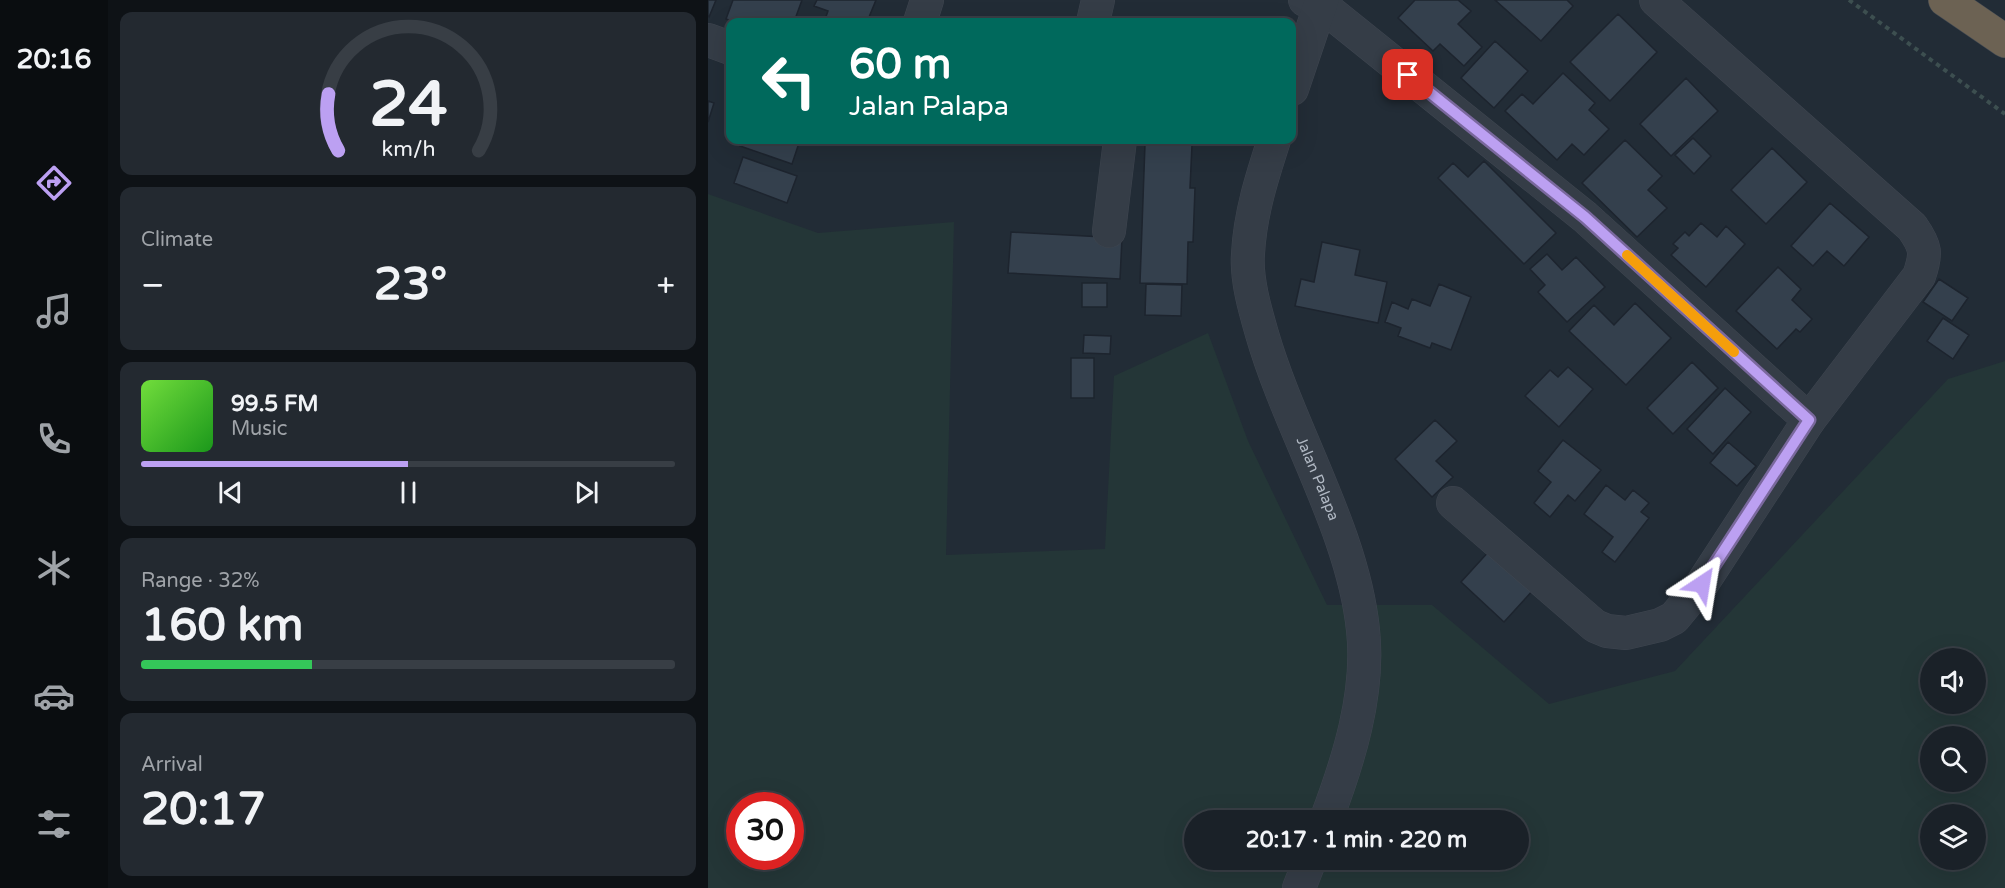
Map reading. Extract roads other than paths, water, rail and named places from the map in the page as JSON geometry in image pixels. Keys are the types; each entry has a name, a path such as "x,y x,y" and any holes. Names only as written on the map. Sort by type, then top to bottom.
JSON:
{"highway":[{"path":"1945,0 2005,41"}],"street":[{"path":"921,18 927,0"},
{"path":"1094,18 1098,0"},
{"path":"1453,503 1595,626 1607,631 1626,633 1647,630 1674,618 1702,584 1809,420 1919,276 1926,256 1922,240 1912,227 1656,0"},
{"path":"1296,74 1316,1 1585,217 1809,420"},
{"path":"708,40 726,47"},
{"path":"1108,231 1119,144"},
{"name":"Jalan Palapa","path":"1273,144 1257,191 1247,256 1256,314 1270,362 1326,502 1354,580 1363,631 1361,696 1354,728 1329,810"},
{"path":"1299,888 1306,870"}]}
